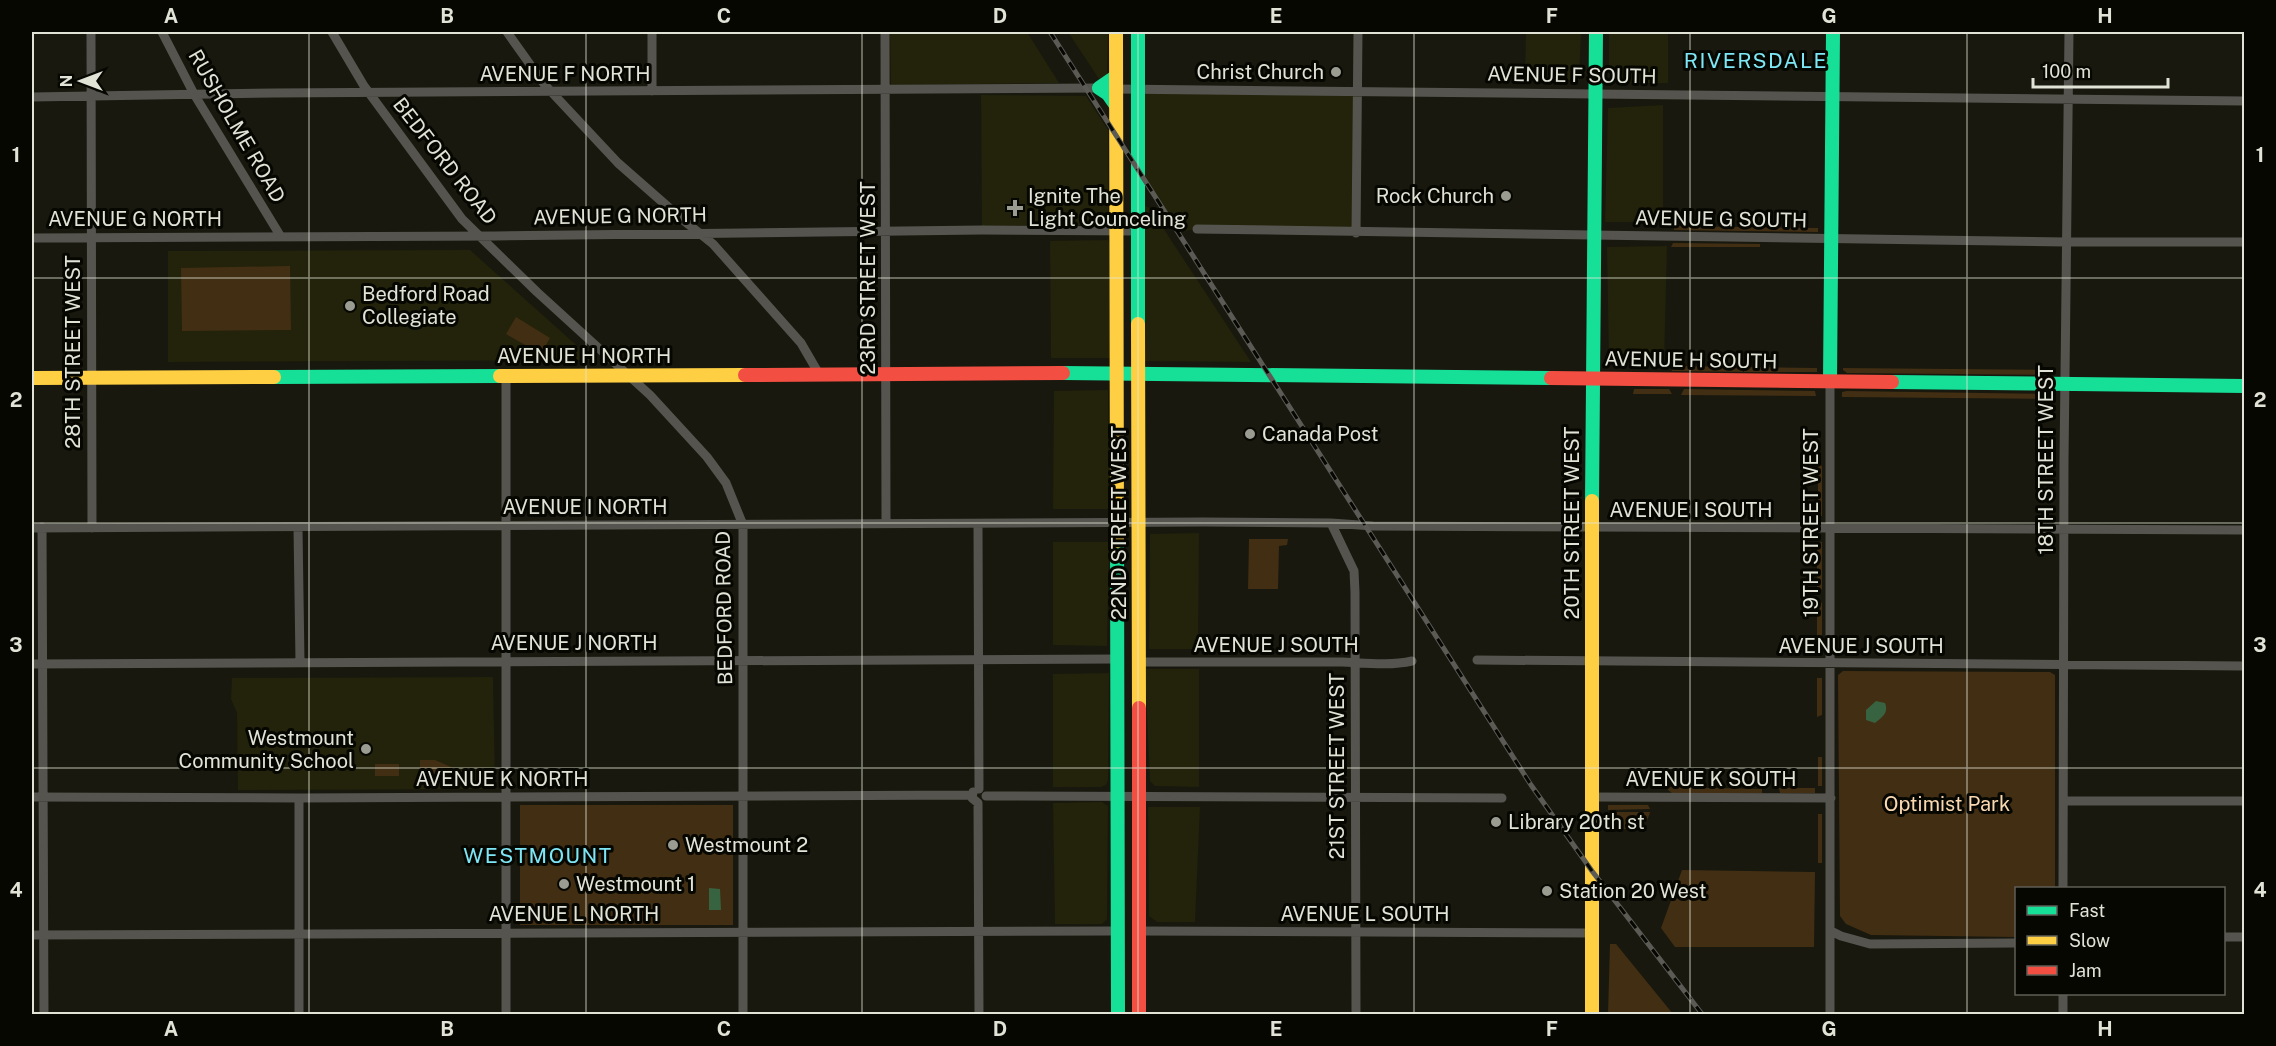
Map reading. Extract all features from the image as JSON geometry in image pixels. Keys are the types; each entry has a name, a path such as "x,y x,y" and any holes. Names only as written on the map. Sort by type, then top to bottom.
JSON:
{"main road":[{"name":"22ND STREET WEST","path":"1116,32 1118,1014"},
{"name":"22ND STREET WEST","path":"1138,32 1139,1014"},
{"name":"20TH STREET WEST","path":"1592,1014 1592,378 1596,32"},
{"name":"19TH STREET WEST","path":"1830,381 1833,32"},
{"path":"1099,88 1115,83"},
{"path":"1099,88 1108,94 1115,104"},
{"name":"AVENUE H NORTH","path":"32,378 1137,373"},
{"name":"AVENUE H SOUTH","path":"1137,373 2244,386"}],"street":[{"name":"28TH STREET WEST","path":"91,32 92,528"},
{"name":"RUSHOLME ROAD","path":"162,32 194,94 281,237"},
{"name":"BEDFORD ROAD","path":"332,32 369,93 462,219 630,375 707,457 726,483 743,525 743,1014"},
{"path":"507,32 538,77 618,163 713,244 801,343 819,374"},
{"path":"652,32 652,91"},
{"name":"23RD STREET WEST","path":"885,32 886,524"},
{"path":"1356,233 1358,32"},
{"name":"18TH STREET WEST","path":"2064,887 2064,531 2069,32"},
{"name":"AVENUE F SOUTH","path":"1115,83 1138,89 1832,95 2244,102"},
{"name":"AVENUE F NORTH","path":"32,97 1099,88"},
{"name":"AVENUE G SOUTH","path":"1197,229 2066,242 2244,242"},
{"name":"AVENUE G NORTH","path":"32,238 982,230 1138,231"},
{"path":"506,376 506,1014"},
{"name":"19TH STREET WEST","path":"1830,381 1830,1014"},
{"name":"AVENUE I SOUTH","path":"1138,524 1331,523 1373,526 1592,528 2244,531"},
{"name":"21ST STREET WEST","path":"1331,523 1354,571 1356,1014"},
{"name":"AVENUE I NORTH","path":"32,528 298,528 505,524 1138,524"},
{"path":"978,525 979,1014"},
{"path":"42,527 44,1014"},
{"path":"298,528 300,662"},
{"name":"AVENUE J NORTH","path":"32,664 1116,659"},
{"name":"AVENUE J SOUTH","path":"1477,660 2244,666"},
{"name":"AVENUE J SOUTH","path":"1139,662 1404,663 1412,661"},
{"path":"1138,796 1502,798"},
{"name":"AVENUE K NORTH","path":"32,797 1138,796"},
{"name":"AVENUE K SOUTH","path":"1592,797 1831,798"},
{"path":"298,798 299,1014"},
{"path":"2064,801 2244,801"},
{"name":"AVENUE L NORTH","path":"32,935 1118,931"},
{"name":"AVENUE L SOUTH","path":"1139,931 1592,933"},
{"path":"1831,931 1870,944 2015,943"},
{"path":"2225,937 2244,937"},
{"path":"2063,995 2063,1014"}],"shaded area":[{"path":"890,32 1027,32 1059,83 891,85"},
{"path":"1068,32 1108,32 1107,75 1099,79"},
{"path":"1526,32 1581,32 1579,80 1525,80"},
{"path":"1609,32 1668,32 1668,83 1609,83"},
{"path":"1138,89 1357,91 1356,233 1197,229 1177,232 1138,169"},
{"path":"981,95 1086,96 1108,130 1108,225 982,226"},
{"path":"1663,105 1663,222 1605,222 1608,108"},
{"path":"1145,206 1150,208 1251,362 1145,361"},
{"path":"1108,240 1110,358 1051,358 1050,241"},
{"path":"1667,246 1664,364 1609,363 1607,247"},
{"name":"Bedford Road Collegiate","path":"470,250 593,360 168,362 168,251"},
{"path":"1108,390 1109,509 1053,509 1054,391"},
{"path":"1199,533 1198,649 1149,649 1150,534"},
{"path":"1053,542 1109,542 1107,646 1053,645"},
{"path":"1145,669 1199,669 1199,787 1155,786 1150,781"},
{"path":"1109,673 1108,780 1106,785 1101,787 1053,787 1053,674"},
{"name":"Westmount Community School","path":"493,677 495,784 492,789 238,790 237,713 231,699 232,678"},
{"path":"1876,701 1885,703 1886,710 1875,723 1866,720 1866,710"},
{"path":"1102,802 1108,806 1107,919 1102,924 1055,924 1053,803"},
{"path":"1148,807 1200,807 1195,922 1157,922 1149,916"},
{"path":"709,888 720,889 721,910 709,910"}],"green space":[{"path":"1674,226 1818,228 1818,232 1674,230"},
{"path":"1673,243 1760,244 1760,247 1671,247"},
{"path":"290,266 291,330 182,331 181,268"},
{"path":"516,317 550,338 541,354 506,334"},
{"path":"1671,366 1743,367 1743,372 1672,371"},
{"path":"1744,367 1817,368 1817,372 1744,372"},
{"path":"1843,368 2056,370 2056,373 2051,375 1847,373"},
{"path":"1634,389 1669,389 1672,394 1633,394"},
{"path":"1684,389 1815,391 1816,396 1681,395"},
{"path":"1842,392 2050,394 2056,397 2054,399 1842,397"},
{"path":"1818,464 1822,466 1822,516 1818,516"},
{"path":"1249,539 1288,539 1287,545 1279,546 1278,589 1248,589"},
{"path":"1817,542 1822,542 1822,589 1817,592"},
{"path":"1817,599 1822,603 1822,651 1817,651"},
{"name":"Optimist Park","path":"1843,671 2050,672 2055,675 2055,887 2015,887 2015,937 1871,935 1846,924 1840,916 1838,675"},
{"path":"1817,678 1822,678 1822,715 1817,717"},
{"path":"1818,757 1822,757 1822,786 1818,786"},
{"path":"420,760 435,760 451,767 451,776 420,776"},
{"path":"375,764 399,764 399,776 375,776"},
{"path":"1668,787 1762,789 1762,793 1672,793"},
{"path":"1779,788 1815,788 1815,793 1780,793"},
{"path":"520,805 733,805 733,925 520,925"},
{"path":"1608,805 1648,805 1650,809 1608,810"},
{"path":"1608,812 1650,812 1645,823 1636,828 1608,829"},
{"path":"1818,814 1822,814 1822,863 1818,863"},
{"path":"1682,870 1815,872 1814,947 1675,947 1661,928"},
{"path":"1610,944 1616,944 1673,1014 1608,1014"}],"railway":[{"path":"1050,32 1531,785 1592,871 1702,1014"}],"traffic: fast":[{"path":"1138,32 1138,324"},
{"path":"1592,501 1596,32"},
{"path":"1830,381 1833,32"},
{"path":"1115,77 1099,88 1108,94 1115,104"},
{"path":"1063,373 1551,378"},
{"path":"274,377 500,376"},
{"path":"1892,382 2244,386"},
{"path":"1117,541 1118,1014"}],"traffic: slow":[{"path":"1116,32 1117,541"},
{"path":"1138,324 1139,708"},
{"path":"500,376 745,375"},
{"path":"32,378 274,377"},
{"path":"1592,501 1592,1014"}],"traffic: jam":[{"path":"745,375 1063,373"},
{"path":"1551,378 1892,382"},
{"path":"1139,708 1139,1014"}],"place":[{"name":"Christ Church","path":"1336,72"},
{"name":"Rock Church","path":"1506,196"},
{"name":"Ignite The Light Counceling","path":"1015,208"},
{"name":"Bedford Road Collegiate","path":"350,306"},
{"name":"Canada Post","path":"1250,434"},
{"name":"Westmount Community School","path":"366,749"},
{"name":"Library 20th st","path":"1496,822"},
{"name":"Westmount 2","path":"673,845"},
{"name":"Westmount 1","path":"564,884"},
{"name":"Station 20 West","path":"1547,891"}],"district":[{"name":"RIVERSDALE","path":"1756,61"},
{"name":"WESTMOUNT","path":"538,856"}]}
